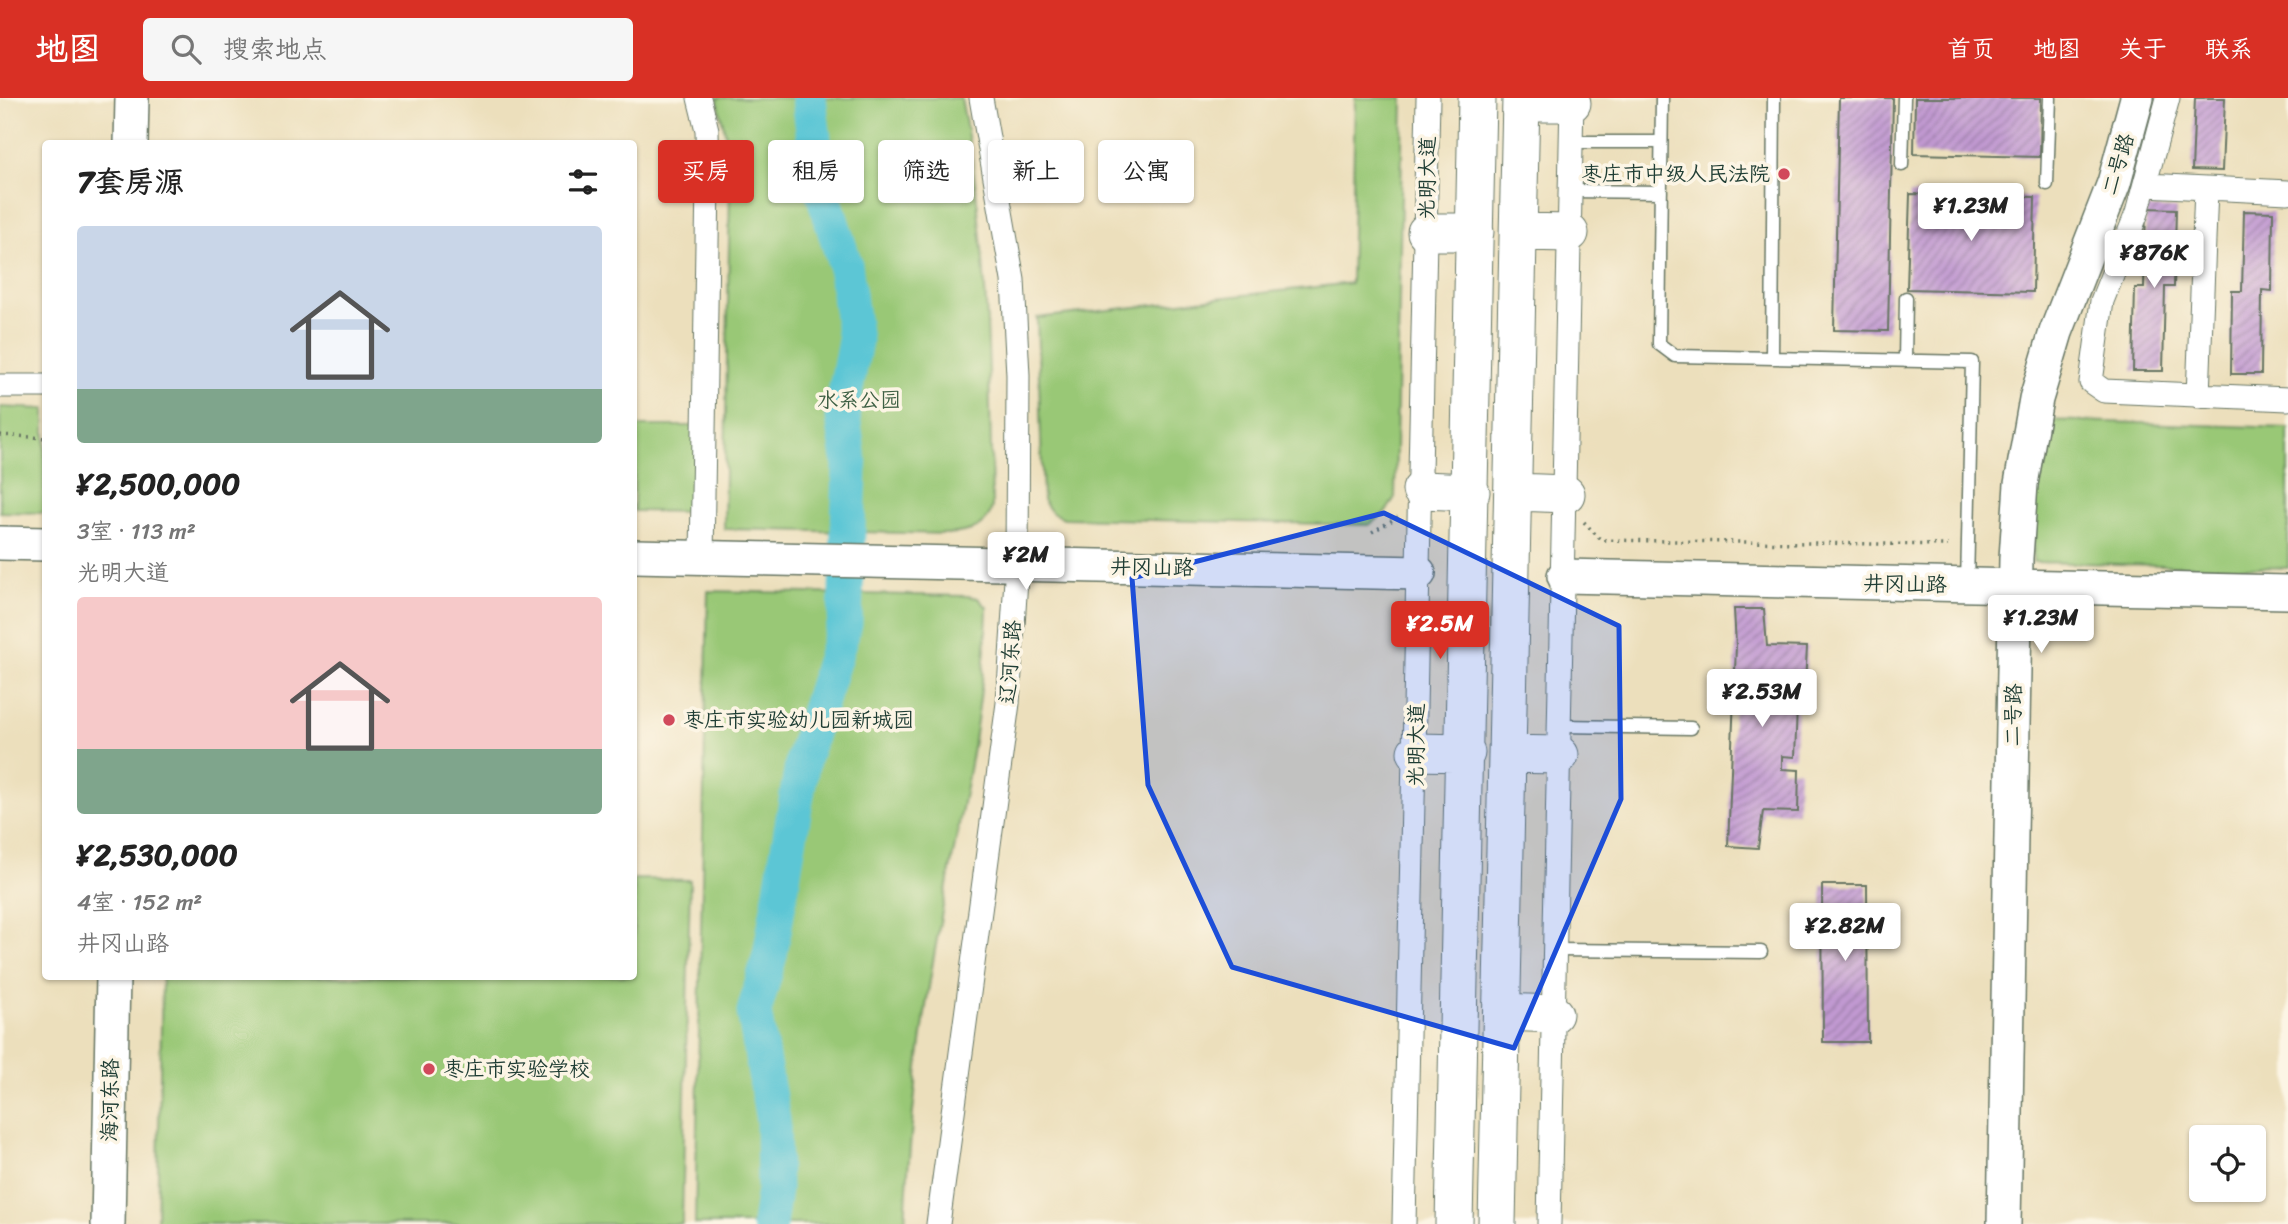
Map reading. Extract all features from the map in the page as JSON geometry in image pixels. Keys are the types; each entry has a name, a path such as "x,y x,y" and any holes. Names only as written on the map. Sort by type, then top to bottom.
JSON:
{"main road":[{"path":"1454,1224 1466,752 1477,98"},
{"path":"1497,1224 1521,100 1572,101"},
{"path":"1426,232 1475,232"},
{"path":"1519,232 1570,233"},
{"path":"1411,502 1471,492"},
{"path":"1514,492 1575,508"},
{"path":"1508,754 1560,740"},
{"path":"1416,752 1466,752"},
{"path":"1502,1012 1554,1014"}],"street":[{"path":"131,140 132,98"},
{"path":"699,98 707,130 708,181 702,558"},
{"name":"辽河东路","path":"938,1224 1008,703 1017,564 1018,375 1013,280 981,98"},
{"name":"光明大道","path":"1404,1224 1419,573 1411,502 1426,232 1428,98"},
{"name":"二号路","path":"2004,1224 2015,586 2021,484 2035,399 2056,332 2114,183 2137,98"},
{"path":"2168,98 2146,185 2102,301 2091,382 2104,391 2288,398"},
{"path":"1549,1224 1564,576 1575,508 1570,233 1572,101"},
{"path":"2146,185 2288,192"},
{"path":"2198,396 2206,188"},
{"path":"0,386 42,386"},
{"path":"0,543 42,544"},
{"name":"井冈山路","path":"637,556 1419,573"},
{"name":"井冈山路","path":"1564,576 2288,592"},
{"name":"海河东路","path":"108,1224 113,980"}],"lane":[{"path":"1662,98 1659,344 1675,356 1972,362 1967,585"},
{"path":"1772,358 1774,98"},
{"path":"1902,165 1904,98"},
{"path":"2047,184 2050,98"},
{"path":"1571,142 1661,142"},
{"path":"1571,191 1661,192"},
{"path":"1905,361 1906,298"},
{"path":"1560,740 1691,728"},
{"path":"1556,950 1761,952"}],"path":[{"path":"0,435 42,438"},
{"path":"1371,532 1393,523 1411,502"},
{"path":"1575,508 1601,540 1948,545"}],"highlighted area":[{"path":"1384,513 1619,626 1621,799 1514,1048 1232,967 1148,785 1132,578"}],"green space":[{"name":"水系公园","path":"717,98 961,98 968,140 878,140 878,203 974,203 974,178 986,302 992,507 982,525 950,534 724,529 730,203 754,203 754,140 727,140"},
{"path":"1355,98 1403,98 1395,497 1386,512 1369,525 1064,518 1052,513 1043,500 1037,318 1351,283"},
{"path":"0,407 42,409 42,513 0,512"},
{"path":"2047,420 2288,428 2288,568 2033,562 2035,484"},
{"path":"637,426 700,426 698,512 637,511"},
{"path":"708,591 967,596 978,598 987,607 978,714 938,932 919,1057 905,1224 695,1224"},
{"name":"枣庄市实验学校","path":"637,879 690,880 682,1224 157,1224 162,980 637,980"}],"building":[{"path":"1839,98 1893,98 1888,331 1834,330"},
{"path":"1915,98 2041,98 2040,157 1914,154"},
{"path":"2195,98 2225,98 2222,171 2192,170"},
{"path":"1910,194 2035,197 2033,292 1907,289"},
{"path":"2146,208 2176,209 2174,287 2165,287 2163,371 2133,371 2135,288 2144,288"},
{"path":"2244,211 2273,212 2272,291 2262,290 2261,374 2231,374 2232,291 2242,291"},
{"path":"1734,609 1764,609 1767,646 1807,647 1805,685 1783,684 1782,705 1797,706 1795,757 1782,756 1782,769 1799,770 1798,812 1763,811 1758,848 1728,846 1736,646"},
{"path":"1822,885 1867,885 1868,1042 1823,1042"}],"waterway":[{"path":"769,1224 774,1190 773,1120 754,1012 770,955 803,759 845,623 850,466 842,410 855,341 845,264 819,181 809,98"}],"place":[{"name":"枣庄市中级人民法院","path":"1784,174"},
{"name":"枣庄市实验幼儿园新城园","path":"669,720"},
{"name":"枣庄市实验学校","path":"429,1069"}]}
